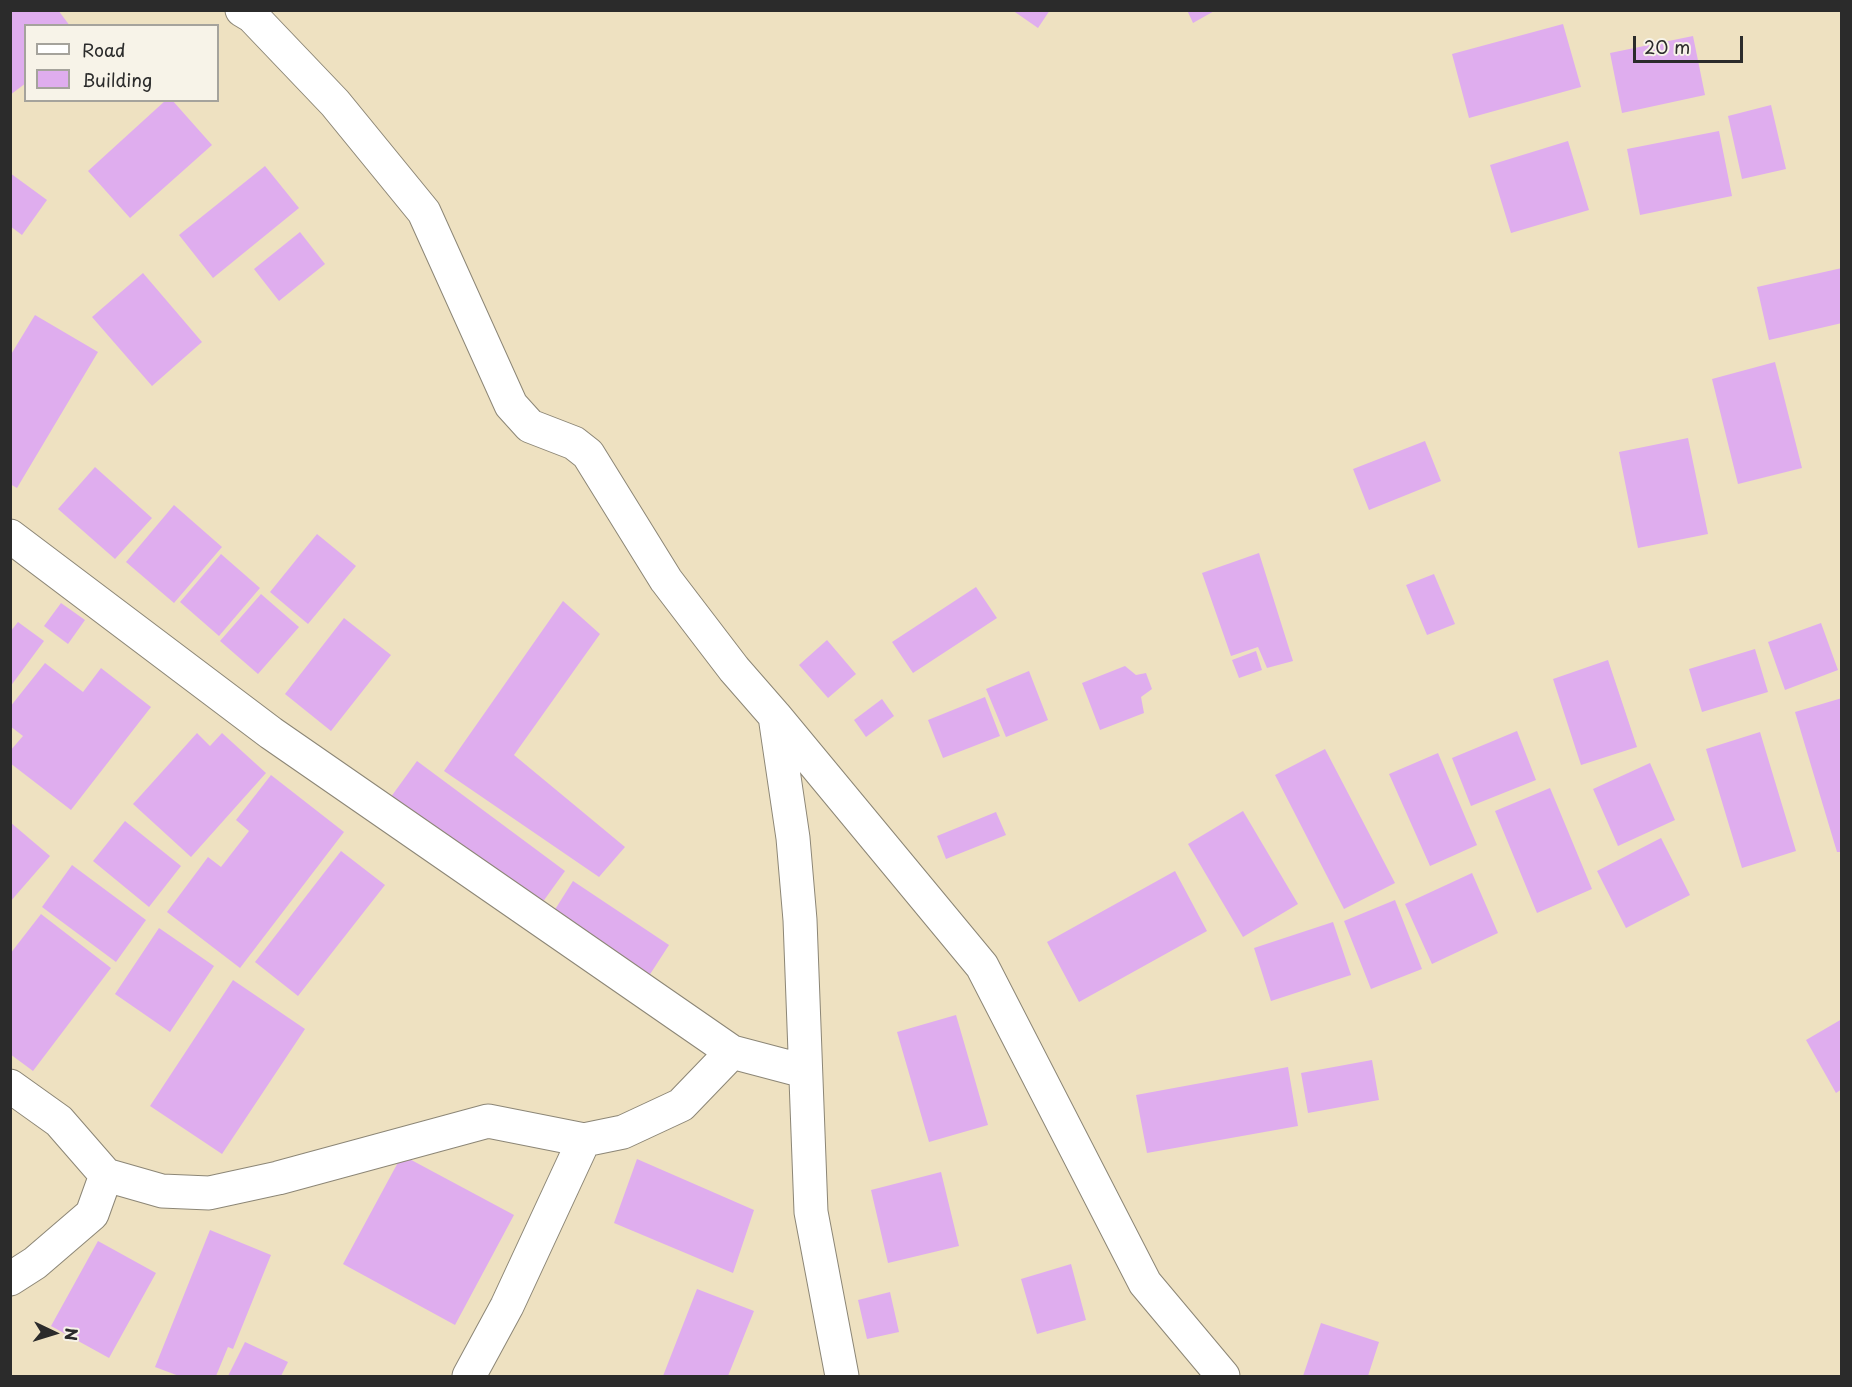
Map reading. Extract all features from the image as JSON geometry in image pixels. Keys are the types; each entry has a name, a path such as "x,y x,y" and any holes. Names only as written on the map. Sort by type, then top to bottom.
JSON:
{"street":[{"path":"242,10 252,16 335,103 424,212 511,405 531,426 574,443 588,454 666,580 734,669 982,966 1145,1283 1223,1377"},
{"path":"10,536 271,733 732,1052 804,1071"},
{"path":"775,716 793,838 799,908 811,1212 842,1377"},
{"path":"10,1086 59,1121 106,1175 162,1191 209,1193 278,1178 488,1121 584,1140 623,1132 681,1105 732,1052"},
{"path":"469,1377 507,1306 584,1140"},
{"path":"10,1279 35,1263 92,1214 106,1175"}],"building":[{"path":"10,10 58,10 68,24 24,24 24,84 10,95"},
{"path":"1012,10 1050,10 1038,28"},
{"path":"1187,10 1216,10 1193,23"},
{"path":"1563,24 1581,87 1469,118 1452,54"},
{"path":"1693,36 1705,95 1622,113 1610,53"},
{"path":"164,102 174,102 212,145 130,218 88,171"},
{"path":"1771,105 1786,169 1742,179 1728,116"},
{"path":"1719,131 1732,196 1640,215 1627,149"},
{"path":"1568,141 1589,210 1511,233 1490,165"},
{"path":"265,166 299,208 213,278 179,235"},
{"path":"10,173 47,200 22,235 10,226"},
{"path":"300,232 325,264 279,301 254,269"},
{"path":"1842,268 1842,323 1769,340 1757,287"},
{"path":"143,273 202,342 152,386 92,317"},
{"path":"35,315 98,352 17,488 10,484 10,356"},
{"path":"1775,362 1802,468 1738,484 1712,379"},
{"path":"1688,438 1708,534 1638,548 1619,452"},
{"path":"1425,441 1441,481 1369,510 1353,469"},
{"path":"95,467 152,518 115,559 58,509"},
{"path":"174,505 222,547 174,603 126,562"},
{"path":"317,534 356,566 308,624 270,592"},
{"path":"1259,553 1293,661 1267,668 1258,647 1231,656 1202,573"},
{"path":"221,554 260,588 219,636 180,602"},
{"path":"1434,574 1455,624 1427,635 1406,585"},
{"path":"976,587 997,618 913,673 892,642"},
{"path":"261,594 299,627 258,674 220,641"},
{"path":"563,601 600,634 514,755 625,847 599,877 444,771"},
{"path":"61,603 85,620 68,644 44,626"},
{"path":"344,618 391,655 331,731 285,694"},
{"path":"18,622 44,641 10,687 10,632"},
{"path":"1821,623 1838,670 1785,690 1768,642"},
{"path":"827,640 856,674 828,698 799,665"},
{"path":"1755,649 1768,692 1702,712 1689,669"},
{"path":"1256,651 1262,670 1239,678 1232,660"},
{"path":"1608,660 1637,747 1581,765 1553,679"},
{"path":"45,663 83,692 101,668 151,707 71,810 10,763 10,751 23,736 10,726 10,707"},
{"path":"1125,666 1136,675 1146,673 1152,689 1141,697 1144,713 1100,730 1082,683"},
{"path":"1029,671 1048,720 1006,737 986,689"},
{"path":"985,697 1000,736 943,758 928,720"},
{"path":"1842,698 1842,852 1837,852 1795,712"},
{"path":"882,699 894,716 866,737 854,720"},
{"path":"1517,731 1536,780 1471,806 1452,758"},
{"path":"1760,732 1796,851 1742,868 1706,749"},
{"path":"197,733 210,746 222,733 266,773 191,857 133,804"},
{"path":"1325,749 1395,883 1344,909 1275,775"},
{"path":"1438,753 1477,845 1430,866 1389,774"},
{"path":"417,761 565,871 537,910 388,801"},
{"path":"1650,763 1675,820 1618,846 1593,789"},
{"path":"271,775 344,832 240,968 167,912 208,857 221,867 249,831 236,820"},
{"path":"1550,788 1592,889 1537,913 1495,811"},
{"path":"1243,811 1298,904 1243,937 1188,844"},
{"path":"996,812 1006,835 946,859 937,836"},
{"path":"125,821 181,866 149,907 93,861"},
{"path":"10,822 50,856 10,902"},
{"path":"1661,838 1690,895 1626,928 1597,871"},
{"path":"341,851 385,885 298,996 255,962"},
{"path":"72,865 146,920 116,962 42,907"},
{"path":"1175,871 1207,931 1079,1002 1047,942"},
{"path":"1472,873 1498,933 1432,964 1405,904"},
{"path":"573,881 669,945 645,982 549,919"},
{"path":"1395,900 1422,969 1371,989 1344,921"},
{"path":"41,914 111,968 33,1071 10,1054 10,954"},
{"path":"1333,922 1351,975 1271,1001 1254,948"},
{"path":"159,928 214,966 170,1032 115,994"},
{"path":"233,980 305,1029 222,1154 150,1106"},
{"path":"956,1015 988,1125 929,1142 897,1032"},
{"path":"1842,1019 1842,1089 1836,1093 1806,1040"},
{"path":"1372,1060 1379,1100 1308,1113 1301,1073"},
{"path":"1288,1067 1298,1126 1147,1153 1136,1095"},
{"path":"402,1155 514,1215 455,1325 343,1264"},
{"path":"637,1159 754,1210 733,1273 614,1223"},
{"path":"941,1172 959,1246 888,1263 871,1190"},
{"path":"210,1230 271,1255 233,1349 228,1347 216,1376 179,1376 155,1367"},
{"path":"98,1241 156,1273 109,1358 51,1326"},
{"path":"1071,1264 1086,1320 1037,1334 1021,1279"},
{"path":"697,1289 754,1311 728,1376 663,1376"},
{"path":"890,1292 899,1332 867,1339 858,1300"},
{"path":"1321,1323 1379,1342 1368,1376 1303,1376"},
{"path":"245,1342 288,1362 281,1376 228,1376"}]}
